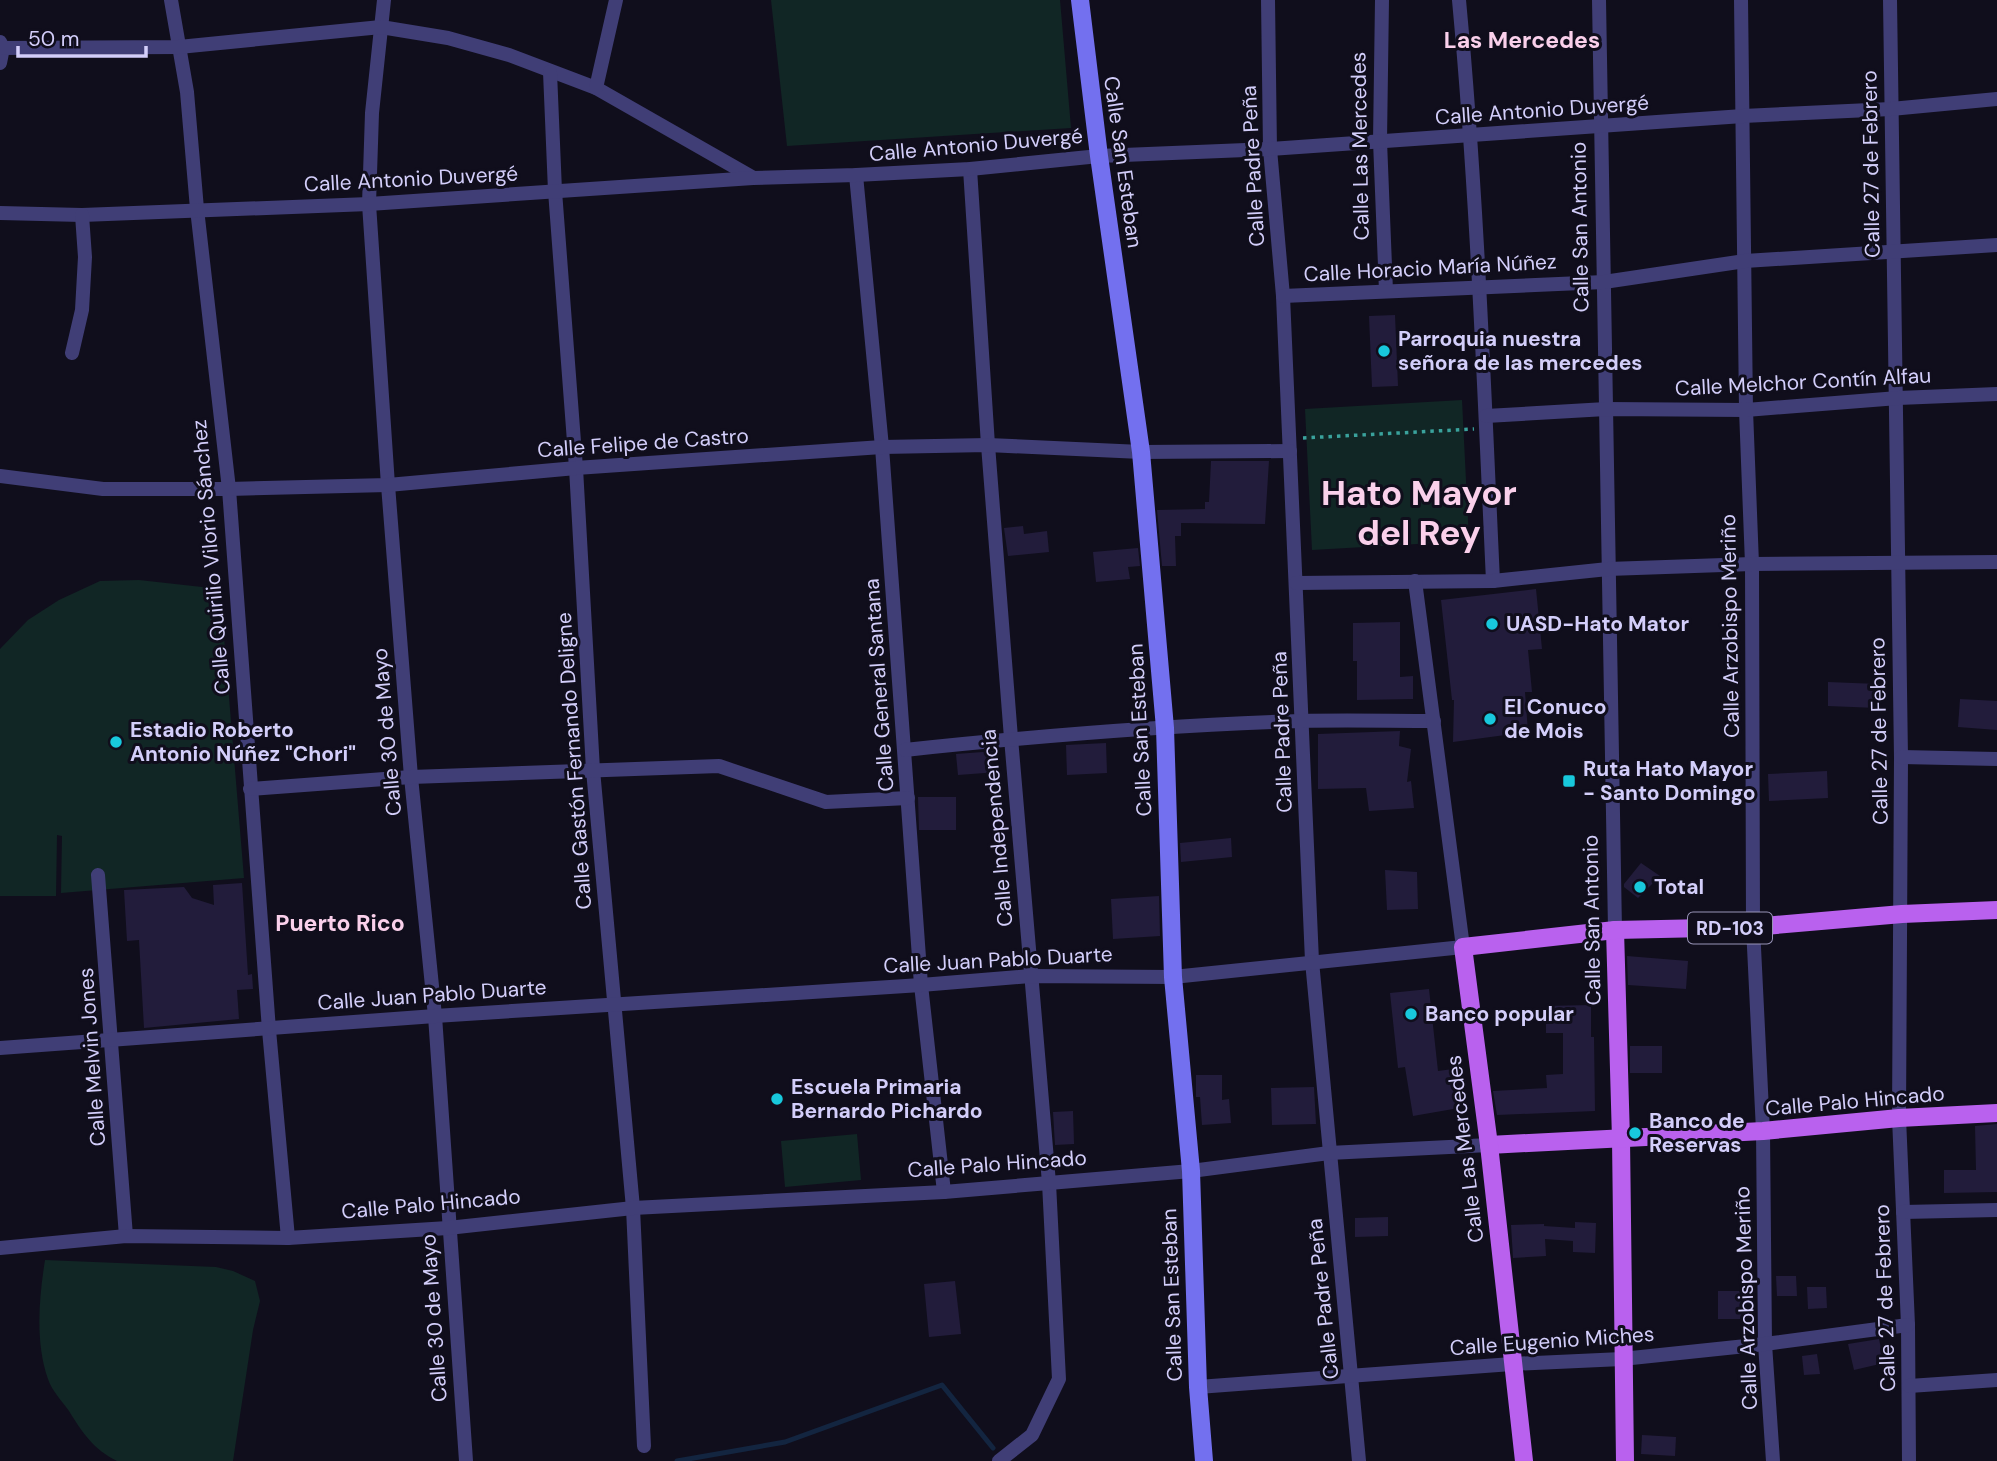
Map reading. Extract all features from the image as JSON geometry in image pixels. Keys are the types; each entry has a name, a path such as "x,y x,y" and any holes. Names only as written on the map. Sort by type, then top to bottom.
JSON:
{"main road":[{"name":"Calle Juan Pablo Duarte","path":"1463,947 1615,930 1753,927 1902,914 1997,910"},
{"name":"Calle San Antonio","path":"1615,930 1625,1461"},
{"name":"Calle Las Mercedes","path":"1463,947 1489,1145 1524,1461"},
{"name":"Calle Palo Hincado","path":"1489,1145 1763,1131 1899,1118 1997,1113"}],"street":[{"name":"Calle Quirilio Vilorio Sánchez","path":"171,0 187,92 197,209 229,489 250,789 288,1238"},
{"name":"Calle 30 de Mayo","path":"384,0 372,113 369,204 411,777 435,1016 466,1461"},
{"path":"596,88 616,0"},
{"name":"Calle San Esteban","path":"1080,0 1141,452 1165,728 1173,976 1191,1171 1198,1387 1204,1461"},
{"name":"Calle Padre Peña","path":"1268,0 1270,149 1283,296 1312,961 1359,1461"},
{"name":"Calle Las Mercedes","path":"1382,0 1380,141 1386,291"},
{"path":"1458,0 1471,136 1493,581"},
{"name":"Calle San Antonio","path":"1599,0 1615,930"},
{"name":"Calle Arzobispo Meriño","path":"1741,0 1746,410 1752,564 1753,927 1763,1131 1765,1344 1773,1461"},
{"name":"Calle 27 de Febrero","path":"1890,0 1898,398 1897,564 1901,757 1899,1118 1908,1325 1909,1461"},
{"path":"1,50 179,47 381,27 448,38 509,55 596,88 753,178"},
{"name":"Calle Gastón Fernando Deligne","path":"550,72 555,191 576,468 593,770 633,1208 644,1446"},
{"name":"Calle Antonio Duvergé","path":"0,213 82,215 369,204 753,178 970,169 1099,156 1270,149 1601,128 1743,116 1891,109 1997,99"},
{"name":"Calle Independencia","path":"970,169 1010,738 1049,1183 1059,1379 1032,1434 999,1461"},
{"name":"Calle General Santana","path":"856,175 882,447 921,985 944,1192"},
{"path":"72,353 82,310 85,257 82,215"},
{"name":"Calle Horacio María Núñez","path":"1283,296 1604,282 1745,261 1997,246"},
{"name":"Calle Melchor Contín Alfau","path":"1486,422 1606,409 1746,410 1898,398 1997,394"},
{"name":"Calle Felipe de Castro","path":"0,476 103,489 229,489 388,485 576,468 882,447 988,445 1141,452 1290,445"},
{"path":"1296,583 1493,581 1608,569 1752,564 1997,562"},
{"name":"Calle Las Mercedes","path":"1415,582 1463,947"},
{"path":"905,750 1010,738 1165,728 1302,721 1434,721"},
{"path":"1901,757 1997,759"},
{"path":"250,789 411,777 719,766 826,802 908,798"},
{"name":"Calle Melvin Jones","path":"98,875 126,1236"},
{"name":"Calle Juan Pablo Duarte","path":"0,1048 1030,976 1173,976 1463,947"},
{"name":"Calle Palo Hincado","path":"0,1248 126,1236 288,1238 448,1227 633,1208 944,1192 1191,1171 1329,1153 1489,1145"},
{"path":"1903,1212 1997,1210"},
{"name":"Calle Eugenio Miches","path":"1198,1387 1512,1364 1622,1360 1908,1325"},
{"path":"1909,1386 1997,1380"}],"path":[{"path":"1290,445 1486,422"}],"green space":[{"path":"771,0 1060,0 1071,128 787,146"},
{"path":"1462,400 1469,541 1312,550 1305,409"},
{"name":"Estadio Roberto Antonio Núñez \"Chori\"","path":"139,580 220,589 244,878 61,893 62,836 57,835 56,896 0,896 0,649 28,620 59,600 100,581"},
{"path":"857,1134 861,1180 785,1187 781,1141"},
{"path":"45,1260 216,1267 255,1281 260,1301 233,1461 117,1461 89,1440 52,1388 44,1365 39,1320"}],"building":[{"name":"Parroquia nuestra señora de las mercedes","path":"1395,315 1398,386 1372,387 1369,316"},
{"path":"1211,461 1269,461 1265,524 1181,523 1181,536 1175,536 1176,566 1162,566 1157,510 1205,509 1205,502 1209,502"},
{"path":"1023,526 1024,534 1047,531 1049,552 1008,556 1004,528"},
{"path":"1138,548 1140,566 1128,567 1130,579 1096,582 1093,552"},
{"name":"UASD-Hato Mator","path":"1536,589 1542,649 1528,650 1532,692 1525,692 1528,732 1453,742 1454,700 1441,600"},
{"path":"1400,622 1400,677 1413,676 1413,699 1357,700 1353,623"},
{"path":"1828,682 1878,684 1877,708 1828,706"},
{"path":"1960,699 1997,701 1997,730 1958,727"},
{"path":"1400,731 1399,746 1411,749 1407,782 1411,781 1414,808 1369,811 1366,788 1318,789 1318,734"},
{"path":"1106,743 1107,773 1067,775 1066,745"},
{"path":"996,751 998,772 958,775 956,754"},
{"path":"1827,771 1828,798 1769,801 1768,774"},
{"path":"918,797 956,797 956,830 919,830"},
{"path":"1231,838 1232,857 1181,862 1180,843"},
{"path":"1641,863 1660,876 1638,898 1624,887 1624,884"},
{"path":"1385,870 1417,872 1418,909 1387,910"},
{"path":"242,883 248,975 252,974 253,989 237,990 239,1019 144,1028 139,940 127,941 124,890 184,887 192,898 214,905 213,885"},
{"path":"1159,896 1160,936 1113,939 1111,899"},
{"path":"1627,956 1688,961 1686,989 1628,985"},
{"path":"1429,989 1438,1071 1453,1069 1459,1108 1413,1116 1405,1067 1398,1068 1390,993"},
{"path":"1591,1005 1595,1111 1497,1115 1493,1091 1547,1088 1546,1075 1563,1074 1563,1033 1546,1033 1546,1006"},
{"path":"1630,1046 1662,1046 1662,1073 1630,1073"},
{"path":"1196,1075 1222,1075 1222,1100 1229,1099 1231,1123 1202,1125 1200,1097 1196,1097"},
{"path":"1314,1087 1316,1124 1272,1125 1271,1088"},
{"path":"1073,1111 1074,1144 1055,1145 1053,1112"},
{"path":"1997,1124 1997,1192 1944,1193 1944,1170 1976,1170 1975,1126"},
{"path":"1388,1217 1388,1236 1355,1237 1355,1218"},
{"path":"1575,1222 1596,1223 1595,1253 1573,1252 1573,1241 1545,1239 1546,1256 1513,1258 1511,1225 1544,1224 1575,1228"},
{"path":"1776,1276 1796,1276 1797,1296 1777,1296"},
{"path":"955,1281 961,1334 929,1337 924,1284"},
{"path":"1807,1287 1826,1287 1827,1308 1808,1309"},
{"path":"1718,1291 1745,1291 1745,1319 1718,1319"},
{"path":"1879,1339 1884,1363 1854,1370 1848,1344"},
{"path":"1817,1354 1820,1374 1804,1375 1802,1356"},
{"path":"1642,1435 1676,1437 1675,1456 1641,1454"}],"waterway":[{"path":"677,1461 785,1442 942,1385 993,1448"}],"place":[{"name":"Parroquia nuestra señora de las mercedes","path":"1384,351"},
{"name":"UASD-Hato Mator","path":"1492,624"},
{"name":"El Conuco de Mois","path":"1490,719"},
{"name":"Estadio Roberto Antonio Núñez \"Chori\"","path":"116,742"},
{"name":"Ruta Hato Mayor - Santo Domingo","path":"1569,781"},
{"name":"Total","path":"1640,887"},
{"name":"Banco popular","path":"1411,1014"},
{"name":"Escuela Primaria Bernardo Pichardo","path":"777,1099"},
{"name":"Banco de Reservas","path":"1635,1133"}],"district":[{"name":"Las Mercedes","path":"1522,40"},
{"name":"Hato Mayor del Rey","path":"1419,513"},
{"name":"Puerto Rico","path":"340,923"}]}
